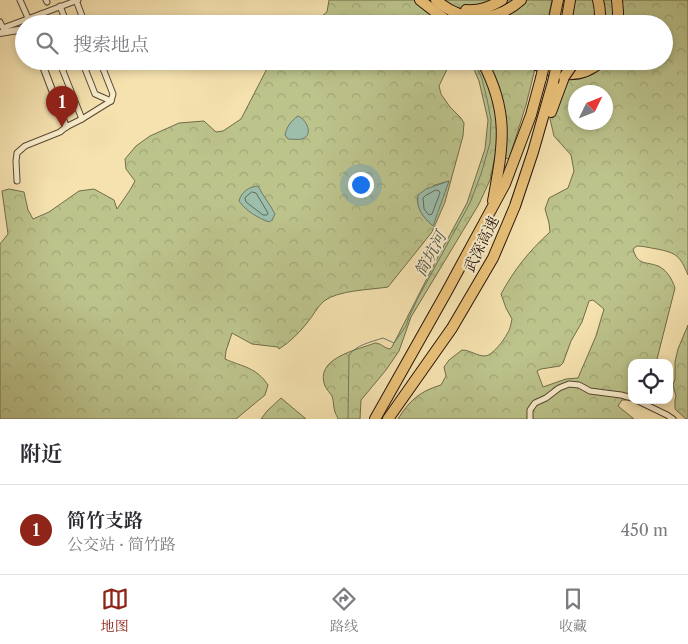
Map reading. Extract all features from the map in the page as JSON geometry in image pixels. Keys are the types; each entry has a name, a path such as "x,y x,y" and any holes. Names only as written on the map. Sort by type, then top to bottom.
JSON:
{"highway":[{"path":"420,0 441,15"},
{"path":"437,0 462,10 475,11 490,7 502,0"},
{"path":"437,0 451,12 461,15"},
{"path":"496,15 506,12 521,0"},
{"path":"555,15 558,0"},
{"path":"568,15 570,0"},
{"path":"598,0 600,15"},
{"path":"617,0 618,15"},
{"path":"487,70 498,97 502,122 502,146 491,211"},
{"name":"武深高速","path":"375,419 442,301 504,184 531,115 543,70"},
{"path":"548,70 557,74 569,75 590,70"},
{"name":"武深高速","path":"388,419 452,328 488,266 503,235 533,152 556,70"},
{"path":"533,152 564,77 569,70"}],"street":[{"path":"20,0 27,15"},
{"path":"38,15 41,14 48,4 60,6 77,0 82,15"},
{"path":"60,6 64,15"},
{"path":"0,22 3,28 15,23"},
{"path":"0,33 15,31"},
{"path":"44,70 66,127"},
{"path":"63,70 82,119"},
{"path":"86,70 95,94 111,101"},
{"path":"17,181 17,153 25,146 60,132 111,101 113,94 104,70"},
{"path":"530,419 530,410 535,404 559,388 569,384 579,385 590,391 628,397"},
{"path":"644,404 673,419"}],"green space":[{"path":"329,0 552,0 549,15 323,15 327,12"},
{"path":"574,0 688,0 688,275 683,263 673,254 664,250 642,246 637,246 633,249 640,261 658,266 667,272 675,288 657,359 628,359 628,400 622,400 618,406 634,419 398,419 406,407 421,394 441,385 446,376 444,367 449,360 462,350 482,356 488,355 498,347 509,331 512,319 501,294 522,261 550,232 545,209 549,198 568,188 574,171 571,155 554,136 550,119 559,70 673,70 673,15 571,15","holes":["593,300 604,309 596,336 578,378 566,379 543,387 537,371 560,366 563,363 571,341 582,322 589,301"]},
{"path":"266,70 447,70 439,86 441,94 464,123 463,136 445,202 432,232 388,287 354,291 330,297 322,303 298,334 279,349 278,347 252,344 232,333 225,359 259,374 268,385 265,395 236,419 0,419 0,244 8,234 2,191 9,189 24,192 28,210 33,219 49,212 79,191 94,189 114,200 117,209 135,181 126,169 125,159 136,146 150,136 179,123 204,121 216,132 223,131 241,119","holes":["449,181 432,225 419,207 417,198 435,185"]},
{"path":"475,70 535,70 509,159 495,156 490,180 479,204 411,317 399,351 361,400 360,419 338,419 334,410 332,396 325,386 323,376 326,368 331,362 348,352 375,343 390,349 392,347 467,203 485,149 488,120 479,81"},
{"path":"688,325 688,419 675,409 676,396 673,385 678,349"},
{"path":"281,398 306,419 261,419"}],"water":[{"path":"298,116 306,124 308,134 302,139 288,139 285,135 287,129"},
{"path":"449,181 433,226 421,212 418,204 418,195 426,189"},
{"path":"258,186 275,214 269,222 253,214 239,201 246,190"}],"waterway":[{"name":"简坑河","path":"348,419 349,355 360,346 383,338 394,343 406,326 419,296 470,203 481,174 490,143 491,120 478,70"}],"place":[{"name":"简竹支路","path":"62,127"}]}
